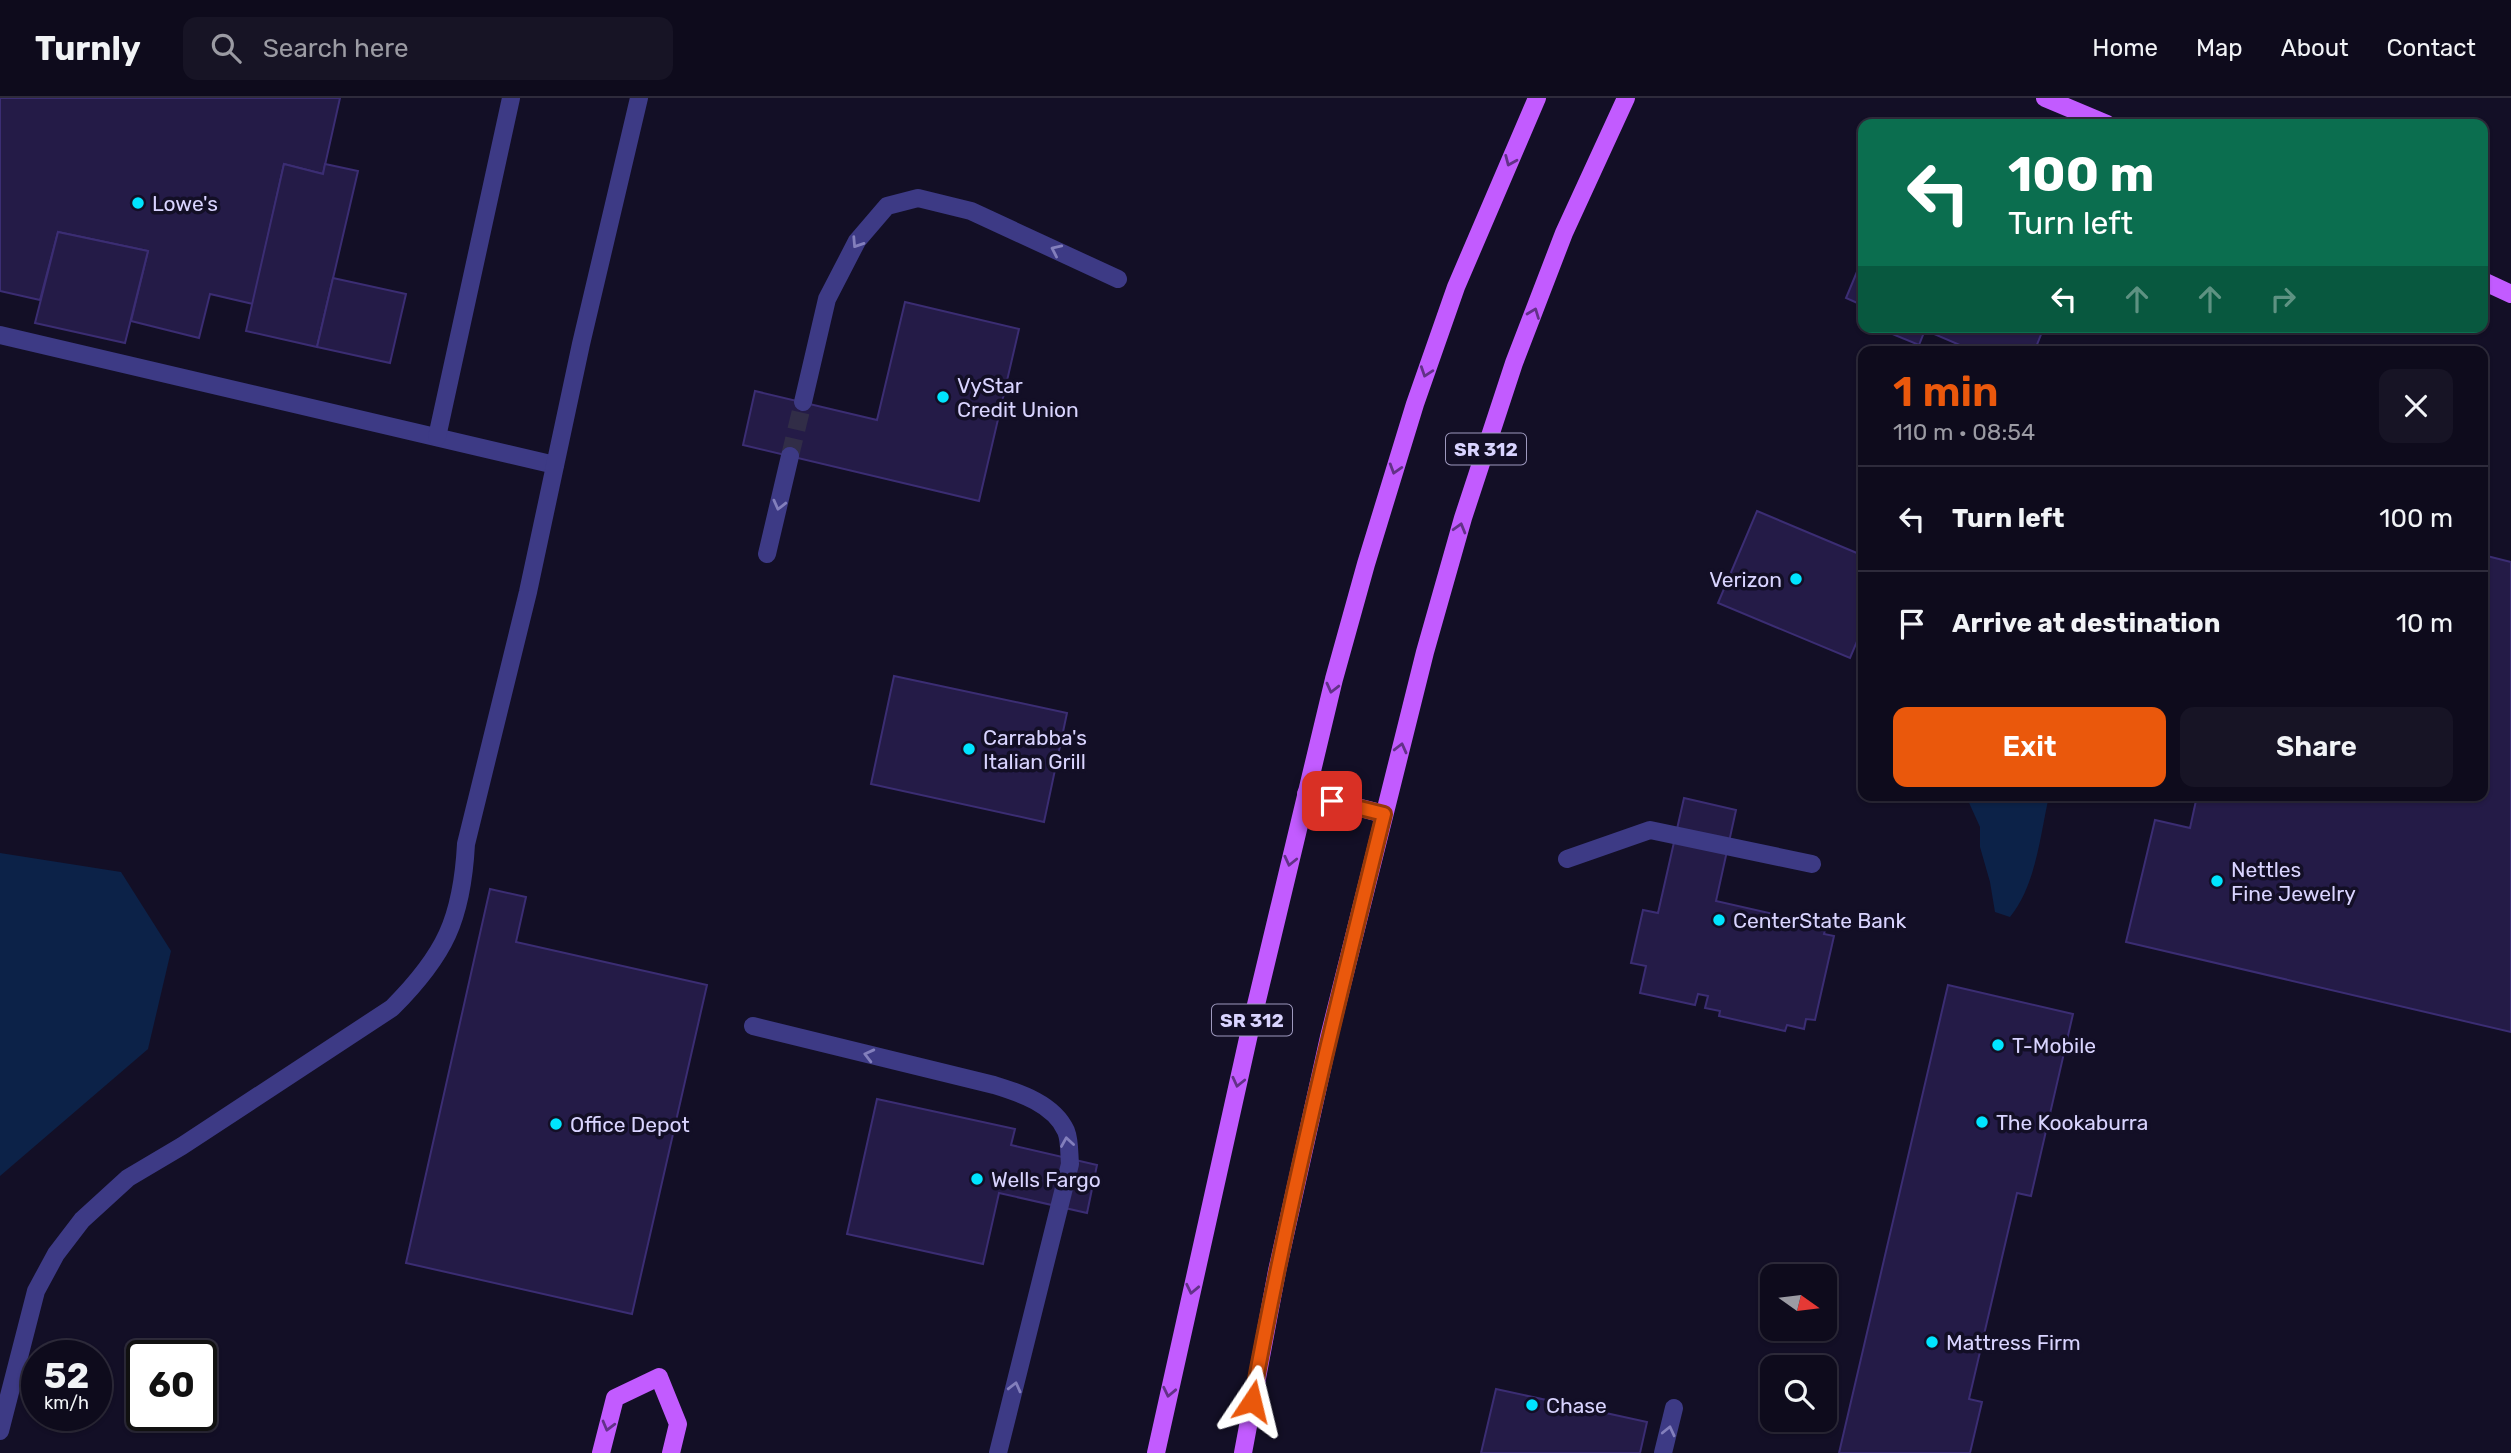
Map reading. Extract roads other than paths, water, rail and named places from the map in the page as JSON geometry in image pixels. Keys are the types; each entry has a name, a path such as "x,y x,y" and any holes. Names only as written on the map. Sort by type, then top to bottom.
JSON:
{"main road":[{"name":"SR 312","path":"1156,1453 1243,1060 1306,794 1366,564 1415,404 1456,287 1537,98"},
{"name":"SR 312","path":"1243,1453 1276,1271 1329,1037 1425,652 1463,518 1510,376 1564,233 1626,98"},
{"path":"2045,98 2095,119"},
{"path":"2488,283 2511,294"},
{"path":"1306,794 1384,814"},
{"path":"601,1453 615,1398 659,1377 678,1424 671,1453"}],"lane":[{"path":"437,437 511,98"},
{"path":"0,1430 36,1291 56,1254 82,1220 128,1178 182,1146 392,1008 419,982 439,951 455,918 464,881 466,844 528,592 581,344 639,98"},
{"path":"803,402 827,299 857,241 887,206 918,198 971,211 1118,279"},
{"path":"0,335 555,465"},
{"path":"766,554 790,456"},
{"path":"1567,859 1650,830 1812,864"},
{"path":"753,1026 994,1085 1027,1096 1049,1110 1066,1131 1070,1164 998,1453"},
{"path":"1663,1453 1674,1408"}],"water":[{"path":"1968,801 2048,801 2031,875 2019,904 2010,917 1995,912 1980,847 1980,827"},
{"path":"0,853 121,872 171,951 148,1049 0,1176"}],"tunnel":[{"path":"790,456 803,402"}],"place":[{"name":"Lowe's","path":"138,203"},
{"name":"VyStar Credit Union","path":"943,397"},
{"name":"Verizon","path":"1796,579"},
{"name":"Carrabba's Italian Grill","path":"969,749"},
{"name":"Nettles Fine Jewelry","path":"2217,881"},
{"name":"CenterState Bank","path":"1719,920"},
{"name":"T-Mobile","path":"1998,1045"},
{"name":"The Kookaburra","path":"1982,1122"},
{"name":"Office Depot","path":"556,1124"},
{"name":"Wells Fargo","path":"977,1179"},
{"name":"Mattress Firm","path":"1932,1342"},
{"name":"Chase","path":"1532,1405"}]}
